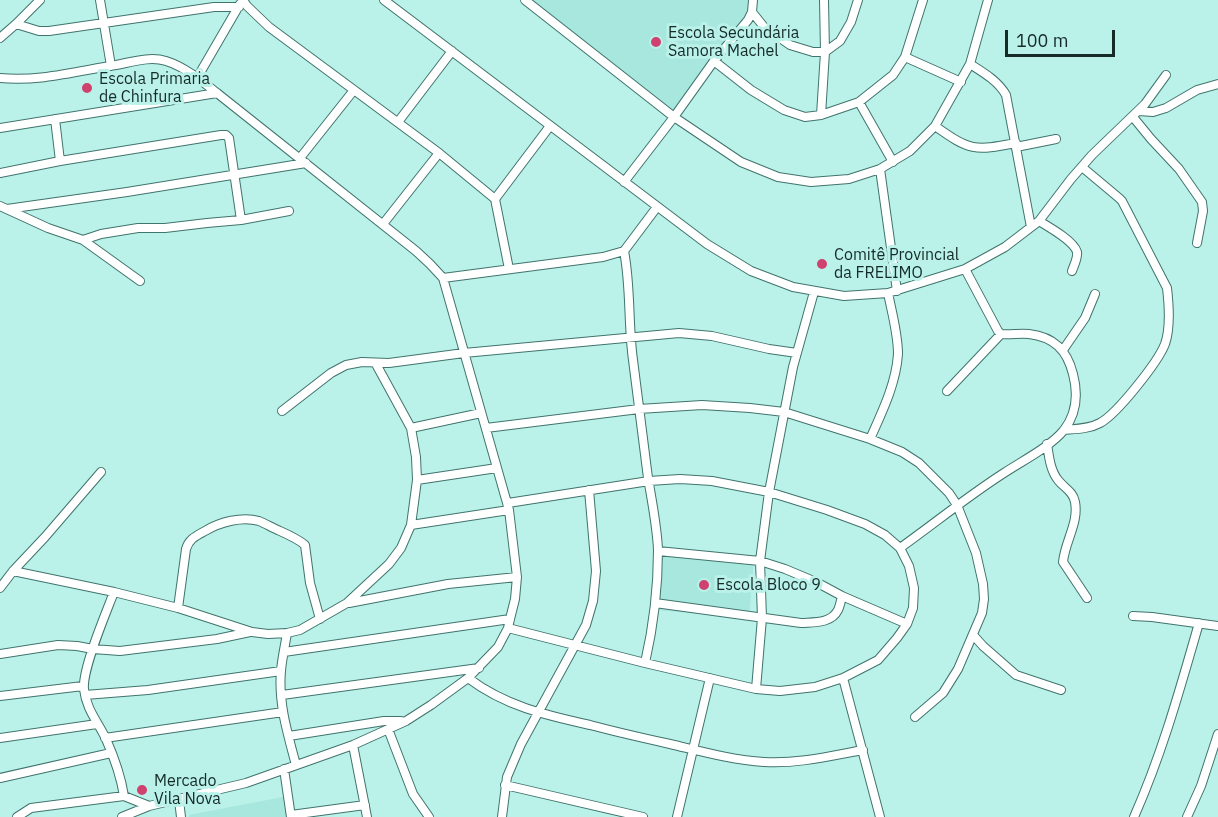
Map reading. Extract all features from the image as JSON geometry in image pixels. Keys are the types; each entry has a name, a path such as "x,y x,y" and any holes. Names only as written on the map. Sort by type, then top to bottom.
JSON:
{"street":[{"path":"0,38 40,0"},
{"path":"100,0 111,66"},
{"path":"384,0 707,244 751,272 793,287 844,296 888,294 965,269 1005,247 1039,221 1092,155 1136,114 1166,75"},
{"path":"525,0 674,117 741,162 778,177 811,182 849,179 880,169 910,151 935,126 970,64 988,0"},
{"path":"624,182 714,61 748,20 752,12 753,0"},
{"path":"821,115 825,52 824,0"},
{"path":"752,12 764,27 790,45 813,52 825,52 840,41 851,22 858,0"},
{"path":"714,61 751,90 784,110 805,117 821,115 859,102 893,75 905,57 923,0"},
{"path":"16,24 39,31 49,31 241,2 269,27 439,153 495,198 509,269"},
{"path":"197,78 241,2"},
{"path":"398,122 452,51"},
{"path":"905,57 961,82"},
{"path":"0,78 25,79 147,60 164,60 177,65 217,93 416,250 443,278 508,507 518,577 515,599 508,628 498,647 468,678 406,720 353,745 246,783 149,806 122,817"},
{"path":"970,64 1001,87 1006,95 1031,227"},
{"path":"1136,114 1166,108 1197,90 1218,84"},
{"path":"3,207 127,192 303,160 354,90"},
{"path":"0,128 217,93"},
{"path":"859,102 893,162"},
{"path":"1136,114 1151,139 1179,169 1202,202 1203,211 1197,243"},
{"path":"55,119 60,161"},
{"path":"495,198 550,126"},
{"path":"935,126 968,147 994,147 1056,140"},
{"path":"0,173 60,161 226,135 229,138 241,220"},
{"path":"383,224 439,153"},
{"path":"1064,430 1087,428 1099,424 1123,403 1164,346 1168,324 1167,288 1122,201 1082,167"},
{"path":"880,169 897,291"},
{"path":"3,207 48,228 83,240 140,281"},
{"path":"443,278 603,257 624,251 657,207"},
{"path":"83,240 101,234 138,228 165,228 241,220 289,211"},
{"path":"1039,221 1068,240 1076,250 1077,256 1072,271"},
{"path":"624,251 627,266 630,337 658,551 651,640 645,663"},
{"path":"965,269 1001,334"},
{"path":"756,688 762,618 760,561 769,492 796,353 814,292"},
{"path":"870,439 896,373 897,340 888,294"},
{"path":"1063,350 1085,318 1095,294"},
{"path":"282,411 331,373 346,365 362,362 389,363 464,353 679,333 712,336 796,353"},
{"path":"900,548 1064,430 1072,417 1076,402 1072,371 1063,350 1046,338 1029,334 1001,334 947,391"},
{"path":"13,571 178,608 252,632 287,633 300,630 320,619 347,603 389,564 401,548 411,525 417,480 411,428 376,363"},
{"path":"486,428 639,409 702,405 750,408 784,412 870,439 902,452 919,463 949,493 957,505 976,553 984,599 974,636 958,669 943,693 915,717"},
{"path":"411,428 482,413"},
{"path":"1047,444 1050,464 1057,479 1071,492 1075,500 1076,513 1063,562 1087,598"},
{"path":"417,480 497,468"},
{"path":"0,588 101,472"},
{"path":"411,525 589,490 649,481 680,479 712,481 769,492 865,524 885,535 900,548 909,566 914,588 913,608 907,624 879,660 843,678 803,689 780,691 756,688 645,663 508,628"},
{"path":"502,817 505,785 521,744 576,645 586,625 593,601 596,571 589,490"},
{"path":"178,608 188,542 216,524 241,519 260,522 305,545 310,584 320,619"},
{"path":"658,551 760,561 816,582 842,596 907,624"},
{"path":"347,603 448,584 518,577"},
{"path":"114,592 93,649 83,686 88,709 105,738 122,783 124,796"},
{"path":"655,603 801,624 825,621 834,616 842,596"},
{"path":"1133,616 1152,616 1218,626"},
{"path":"284,652 510,619"},
{"path":"1134,817 1164,742 1199,623"},
{"path":"0,654 58,645 120,651 217,639 252,632"},
{"path":"287,633 281,671 283,712 296,765"},
{"path":"974,636 1016,675 1061,690"},
{"path":"282,695 479,668"},
{"path":"85,695 148,690 281,671"},
{"path":"468,678 507,702 538,713 742,760 795,761 863,750"},
{"path":"677,817 710,678"},
{"path":"843,678 880,817"},
{"path":"0,696 83,686"},
{"path":"105,738 283,712"},
{"path":"289,736 384,721 406,720"},
{"path":"0,738 97,724"},
{"path":"388,729 413,794 429,817"},
{"path":"1187,817 1201,786 1218,734"},
{"path":"353,745 367,817"},
{"path":"0,778 111,753"},
{"path":"284,769 291,816 365,805"},
{"path":"505,785 643,817"},
{"path":"17,817 31,808 124,796 149,806"},
{"path":"179,800 181,817"}],"shaded area":[{"name":"Escola Secundária Samora Machel","path":"526,0 752,0 751,12 676,114"},
{"name":"Escola Bloco 9","path":"659,551 754,559 749,618 655,610"},
{"path":"288,796 290,817 189,817 189,815"}],"place":[{"name":"Escola Secundária Samora Machel","path":"656,42"},
{"name":"Escola Primaria de Chinfura","path":"87,88"},
{"name":"Comitê Provincial da FRELIMO","path":"822,264"},
{"name":"Escola Bloco 9","path":"704,585"},
{"name":"Mercado Vila Nova","path":"142,790"}]}
